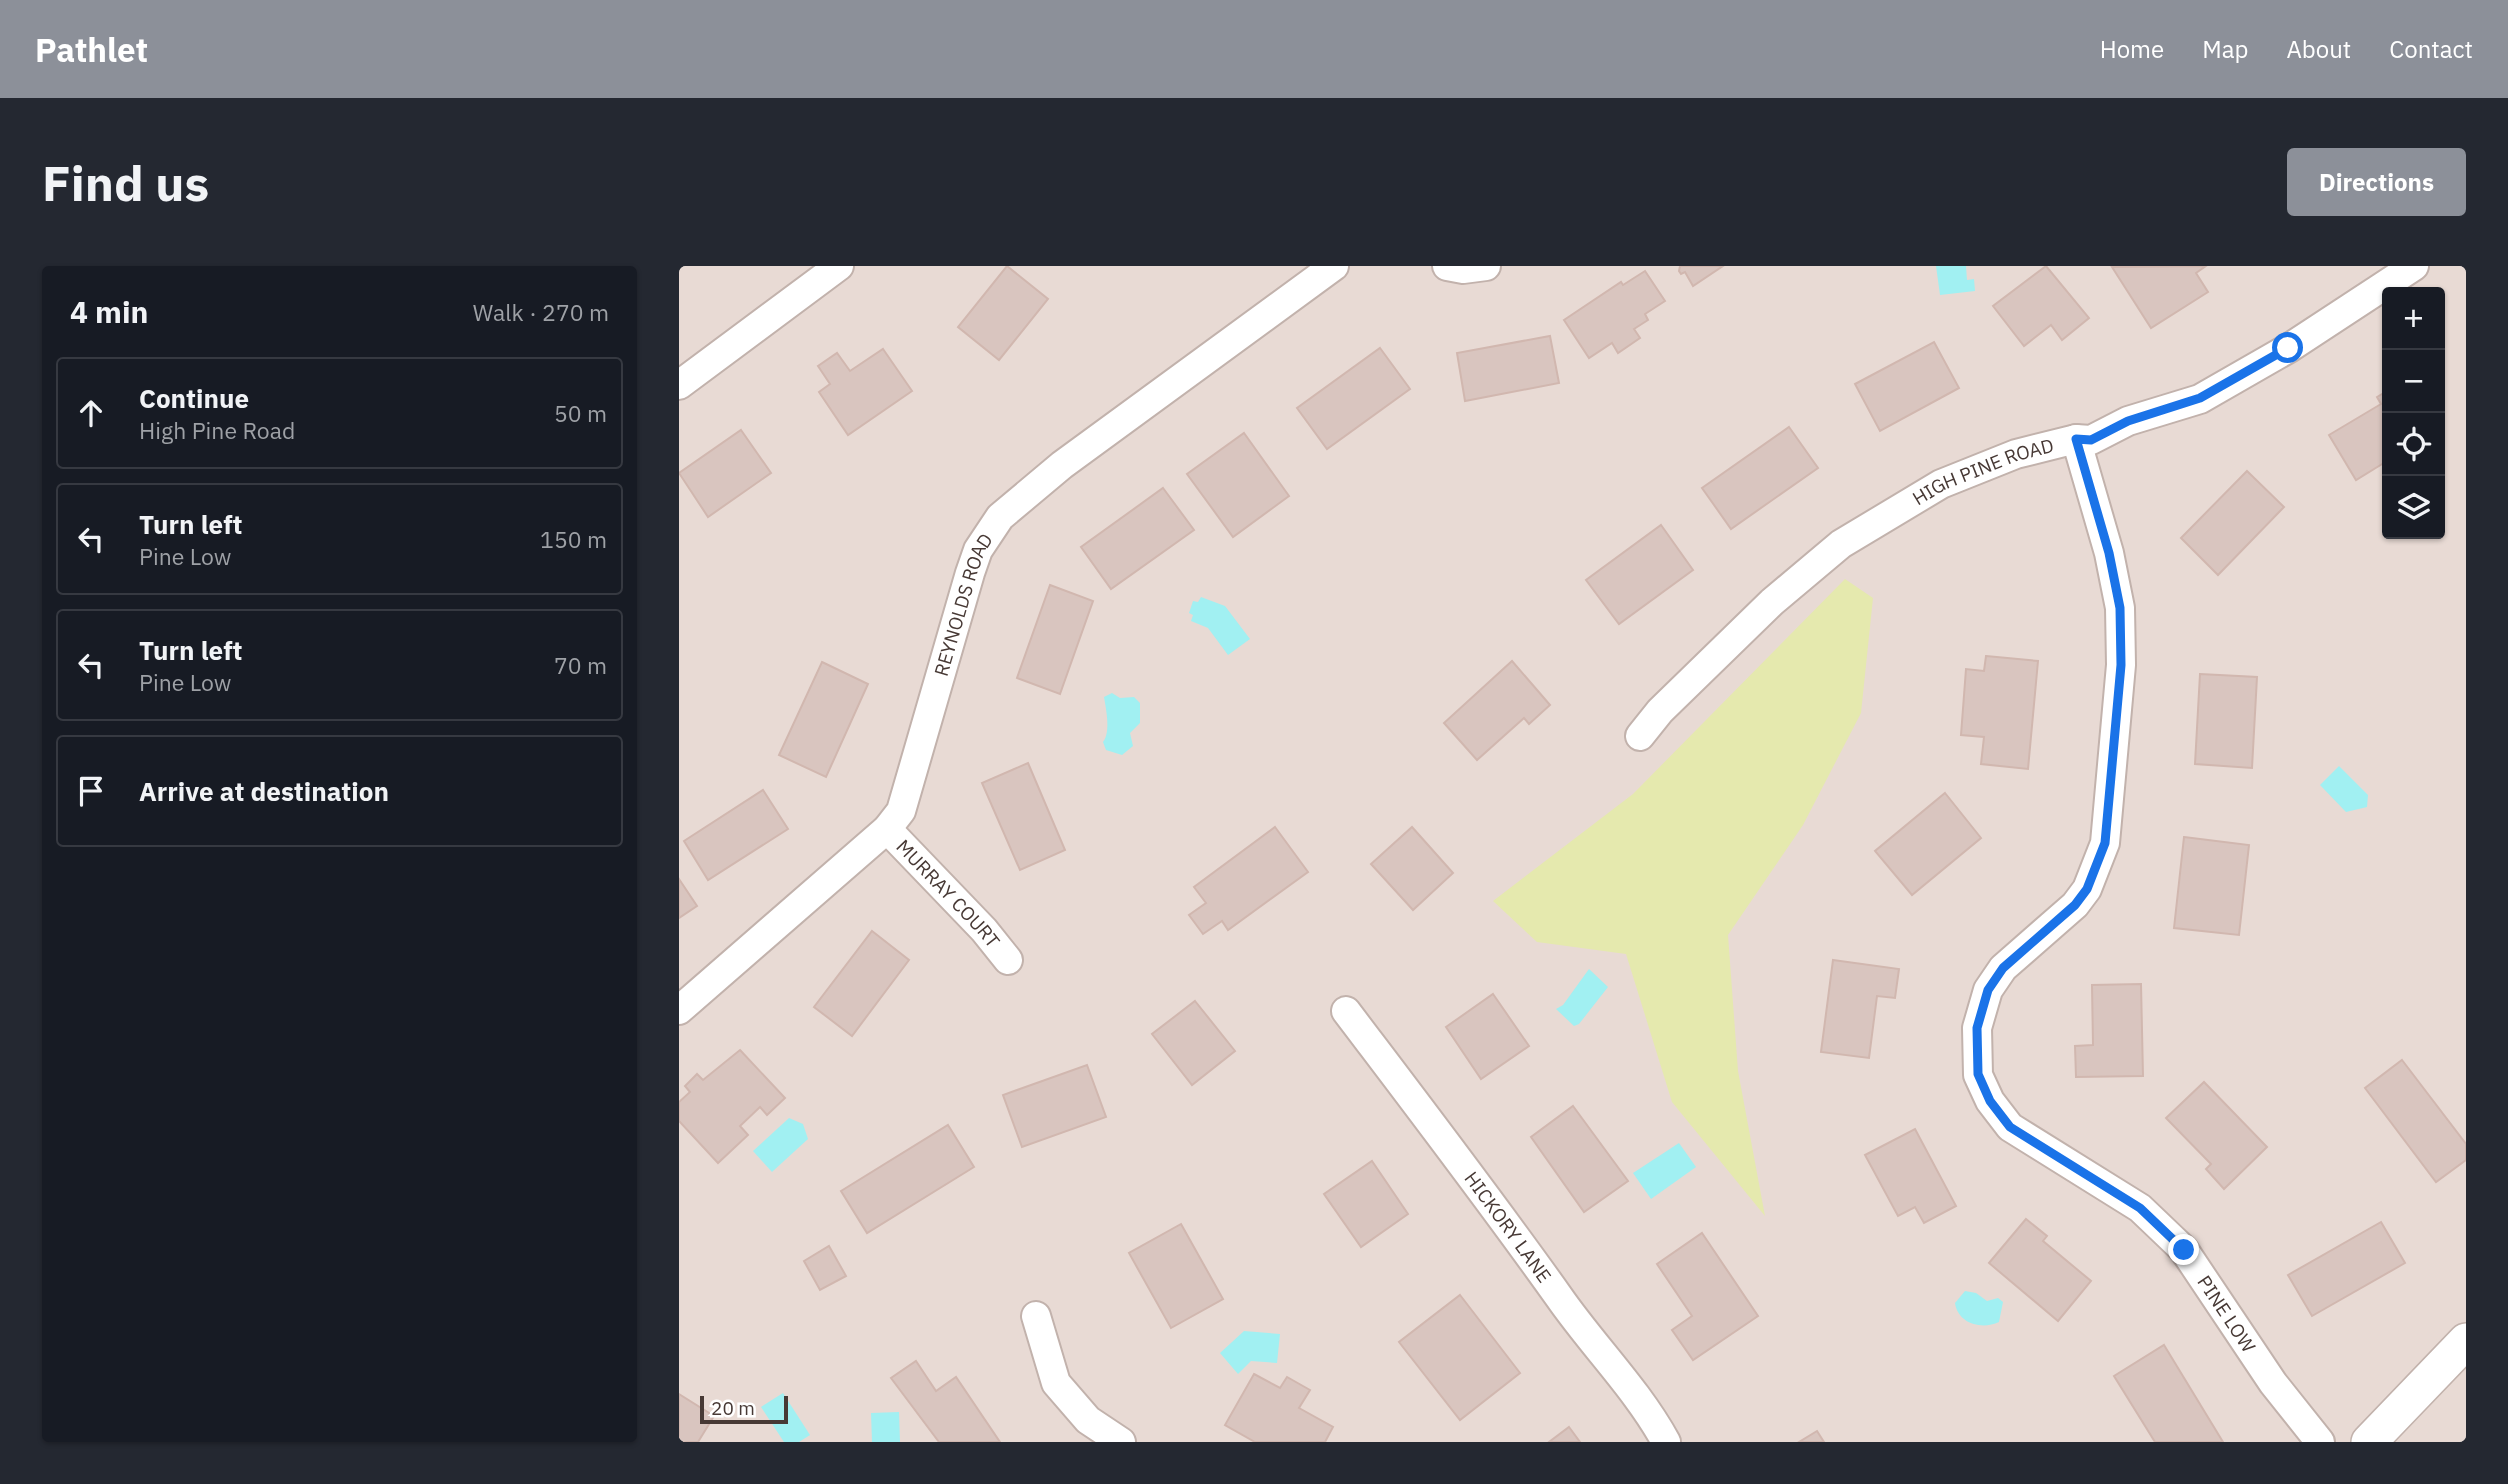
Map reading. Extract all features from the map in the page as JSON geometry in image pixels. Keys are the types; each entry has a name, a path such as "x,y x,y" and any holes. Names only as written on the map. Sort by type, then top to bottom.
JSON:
{"street":[{"path":"679,385 839,266"},
{"name":"REYNOLDS ROAD","path":"679,1010 887,829 901,811 910,776 921,750 970,573 978,550 1000,517 1062,465 1334,266"},
{"path":"1447,266 1463,269 1486,266"},
{"name":"HIGH PINE ROAD","path":"1640,736 1660,711 1772,603 1841,544 1941,484 2016,454 2076,439 2091,440 2128,421 2200,398 2288,348 2414,266"},
{"name":"PINE LOW","path":"2076,439 2109,553 2120,608 2121,665 2105,843 2087,889 2075,905 2003,968 1988,990 1977,1028 1978,1074 1990,1101 2010,1127 2140,1208 2184,1250 2273,1383 2319,1442"},
{"name":"MURRAY COURT","path":"887,829 984,930 1008,960"},
{"name":"HICKORY LANE","path":"1346,1011 1524,1245 1559,1298 1652,1417 1666,1442"},
{"path":"1036,1316 1056,1383 1089,1420 1121,1442"},
{"path":"2377,1439 2466,1341"}],"shaded area":[{"path":"679,266 2466,266 2466,1442 679,1442"}],"green space":[{"path":"1845,579 1873,598 1861,713 1803,825 1728,935 1738,1071 1765,1216 1672,1102 1626,954 1537,942 1493,901 1633,794"}],"water":[{"path":"1936,266 1966,266 1967,280 1974,279 1975,291 1940,295"},
{"path":"1201,597 1225,606 1250,639 1228,655 1208,628 1191,621 1193,615 1189,613 1193,601 1198,602"},
{"path":"1112,693 1120,698 1134,697 1140,703 1140,723 1130,733 1133,746 1122,755 1106,750 1103,742 1107,727 1104,697"},
{"path":"2339,766 2368,795 2367,807 2346,812 2320,785"},
{"path":"1589,969 1608,987 1579,1024 1574,1026 1556,1009 1563,1005"},
{"path":"789,1118 803,1124 808,1139 772,1172 753,1151"},
{"path":"1679,1143 1696,1167 1651,1199 1633,1173"},
{"path":"1965,1291 1976,1293 1987,1301 1998,1298 2003,1302 1999,1322 1978,1325 1961,1316 1955,1303"},
{"path":"1244,1331 1280,1334 1277,1363 1251,1361 1238,1374 1220,1353"},
{"path":"783,1393 810,1435 799,1442 784,1442 761,1407"},
{"path":"899,1412 900,1442 872,1442 871,1413"}],"building":[{"path":"1007,266 1048,299 999,360 958,327"},
{"path":"1680,266 1723,266 1693,286 1685,272 1681,274 1679,271"},
{"path":"2046,266 2089,318 2062,340 2051,325 2024,346 1993,306"},
{"path":"2206,266 2196,273 2208,292 2151,328 2112,267"},
{"path":"1645,271 1665,301 1645,314 1648,320 1634,329 1640,338 1618,353 1612,343 1589,358 1564,320 1621,282 1623,285"},
{"path":"1550,336 1559,383 1465,401 1457,353"},
{"path":"1934,342 1959,388 1880,431 1855,384"},
{"path":"1380,348 1410,389 1327,449 1297,408"},
{"path":"883,349 912,391 848,435 819,392 830,384 818,366 837,353 850,371"},
{"path":"2382,394 2382,464 2356,480 2329,435 2381,404 2377,397"},
{"path":"1789,427 1818,468 1731,529 1702,488"},
{"path":"741,430 771,473 708,517 679,473"},
{"path":"1244,433 1289,496 1233,537 1187,474"},
{"path":"2247,471 2284,507 2218,575 2181,538"},
{"path":"1163,488 1194,530 1111,589 1081,547"},
{"path":"1661,525 1693,570 1619,624 1586,580"},
{"path":"1050,585 1093,601 1060,694 1017,678"},
{"path":"1986,656 2038,661 2028,769 1981,764 1984,737 1961,735 1966,669 1984,671"},
{"path":"1512,661 1550,705 1529,724 1524,718 1477,760 1444,723"},
{"path":"822,662 868,684 826,777 779,755"},
{"path":"2200,674 2257,677 2252,768 2195,764"},
{"path":"1028,763 1065,850 1020,870 982,783"},
{"path":"763,790 788,829 708,880 684,841"},
{"path":"1945,793 1981,838 1912,895 1875,851"},
{"path":"1275,827 1308,872 1228,930 1222,921 1203,934 1189,915 1206,903 1194,887"},
{"path":"1412,827 1453,873 1413,910 1371,864"},
{"path":"2184,837 2249,845 2239,935 2174,928"},
{"path":"679,879 697,906 679,918"},
{"path":"872,931 909,960 852,1036 814,1007"},
{"path":"1833,960 1899,969 1895,998 1877,996 1869,1058 1821,1052"},
{"path":"2141,984 2143,1076 2076,1077 2075,1046 2093,1045 2092,985"},
{"path":"1493,994 1529,1046 1481,1079 1446,1027"},
{"path":"1195,1001 1235,1051 1192,1085 1152,1034"},
{"path":"740,1050 785,1098 767,1115 760,1107 740,1126 748,1135 718,1163 679,1121 679,1102 690,1092 685,1086 697,1074 703,1080"},
{"path":"2402,1060 2466,1144 2466,1160 2436,1182 2365,1088"},
{"path":"1087,1065 1106,1117 1022,1147 1003,1095"},
{"path":"2204,1082 2267,1147 2224,1189 2206,1169 2211,1164 2166,1118"},
{"path":"1573,1106 1628,1181 1584,1212 1531,1137"},
{"path":"948,1125 974,1167 867,1233 841,1191"},
{"path":"1915,1129 1956,1206 1924,1223 1915,1207 1898,1216 1865,1155"},
{"path":"1372,1161 1408,1214 1361,1247 1324,1194"},
{"path":"2026,1219 2047,1236 2043,1241 2091,1281 2058,1321 1989,1263"},
{"path":"2381,1222 2405,1263 2312,1316 2288,1275"},
{"path":"1181,1224 1223,1299 1171,1328 1129,1253"},
{"path":"1702,1233 1758,1316 1693,1360 1672,1330 1692,1316 1657,1264"},
{"path":"829,1246 846,1276 820,1290 804,1261"},
{"path":"1460,1295 1520,1373 1460,1420 1399,1342"},
{"path":"2164,1345 2223,1442 2155,1442 2114,1376"},
{"path":"916,1361 936,1391 956,1377 1000,1442 939,1442 891,1378"},
{"path":"1254,1374 1280,1388 1287,1377 1310,1390 1299,1408 1333,1427 1325,1442 1255,1442 1225,1425"},
{"path":"679,1394 714,1416 698,1442 679,1442"},
{"path":"1569,1427 1580,1442 1549,1442"},
{"path":"1817,1431 1824,1442 1799,1442"}],"route":[{"path":"2184,1250 2140,1208 2010,1127 1990,1101 1978,1074 1977,1028 1988,990 2003,968 2075,905 2087,889 2105,843 2121,665 2120,608 2109,553 2076,439 2091,440 2128,421 2200,398 2288,348"}]}
